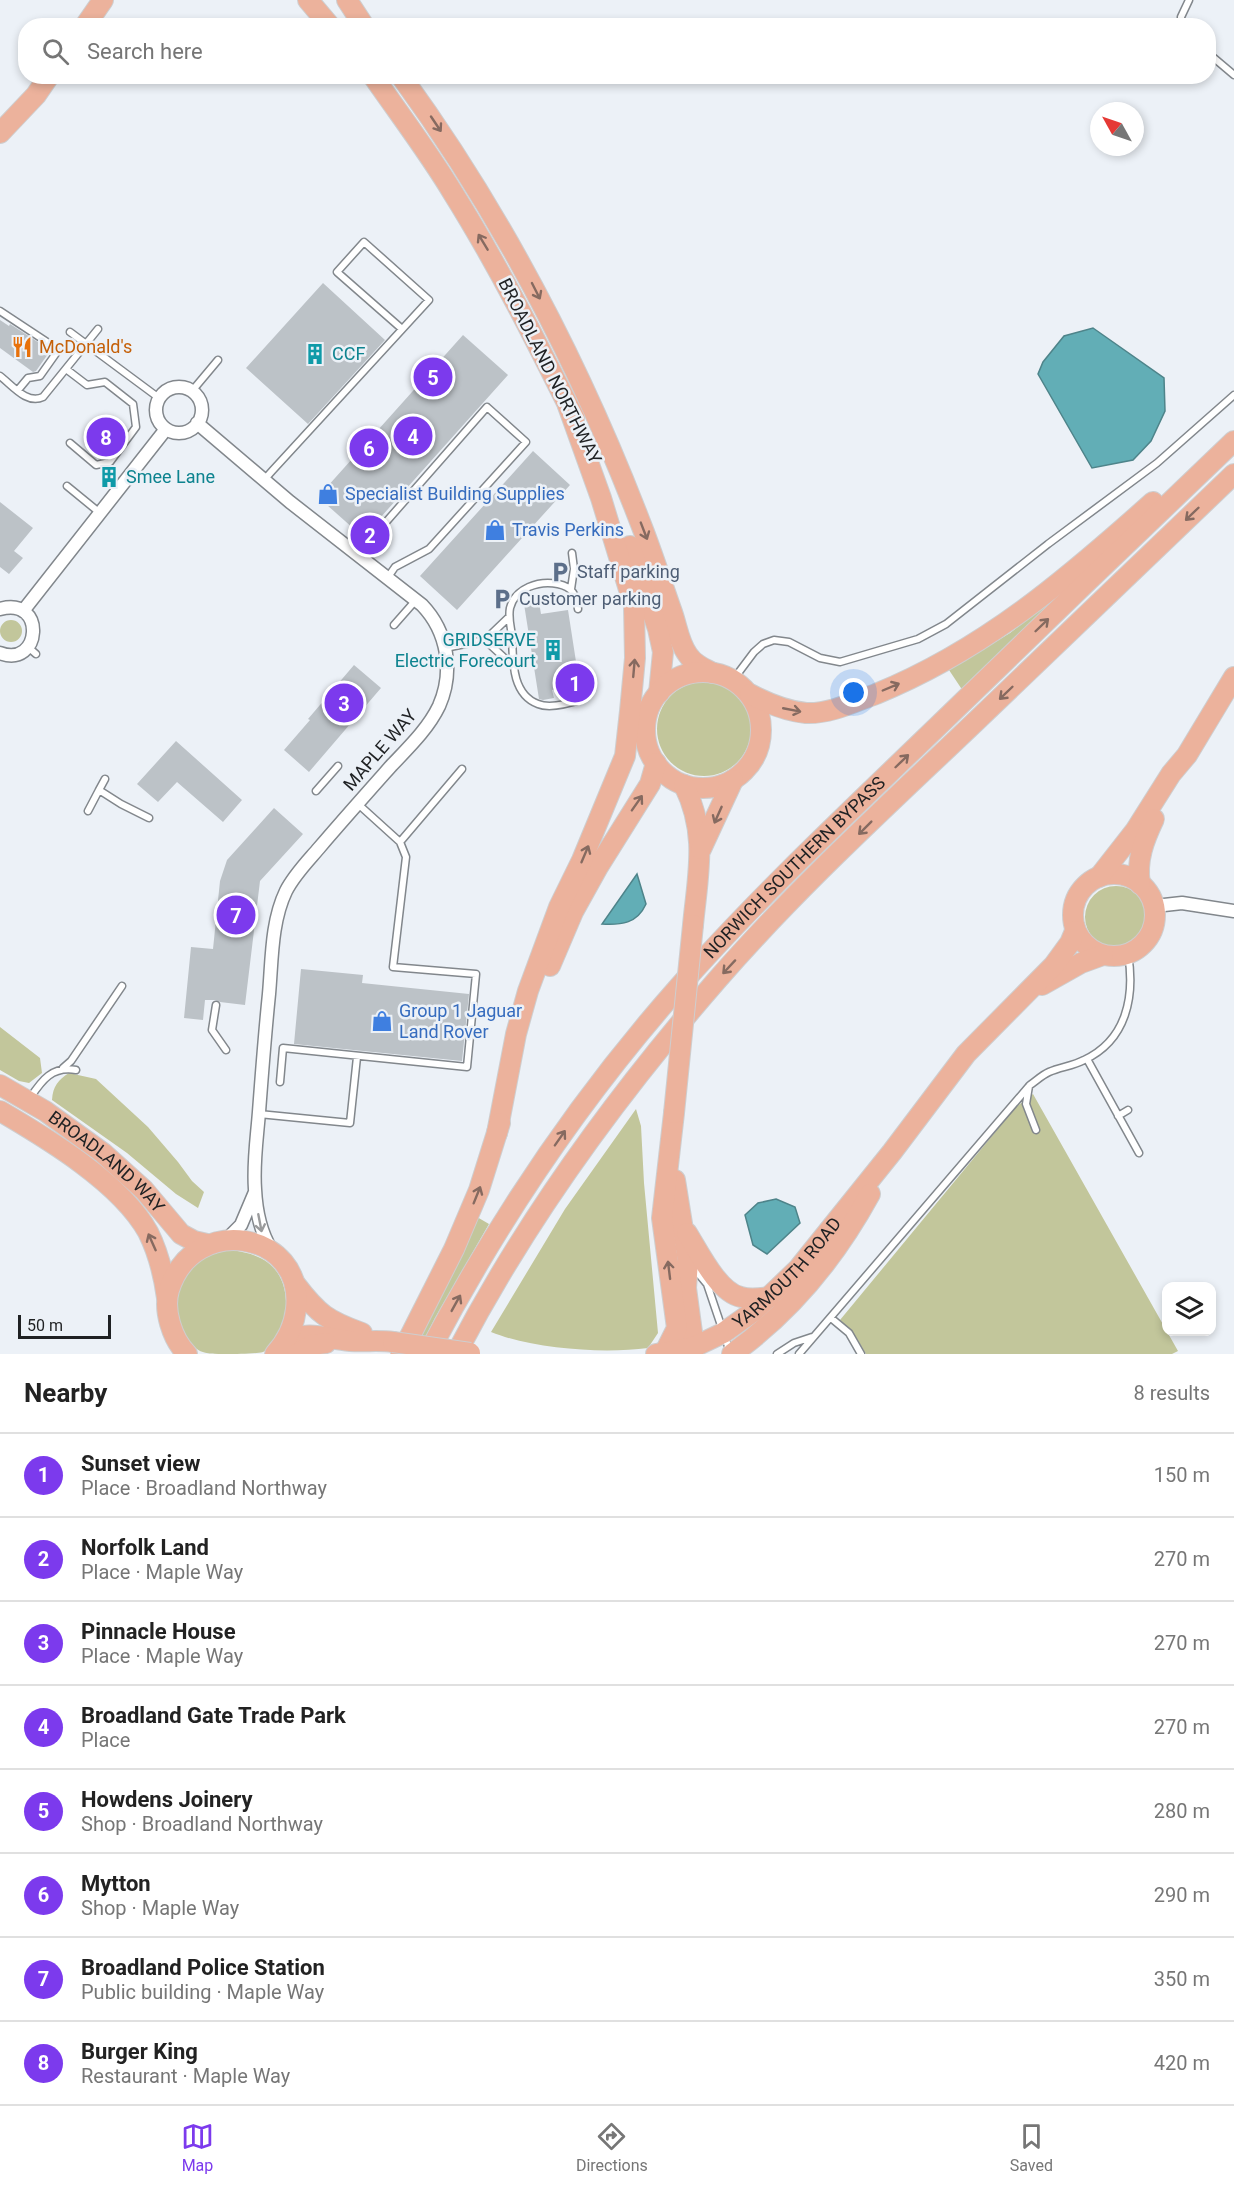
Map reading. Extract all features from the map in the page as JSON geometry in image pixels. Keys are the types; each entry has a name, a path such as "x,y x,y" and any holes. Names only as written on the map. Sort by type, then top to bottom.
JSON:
{"highway":[{"path":"76,18 88,0"},
{"path":"91,18 103,0"},
{"path":"308,0 323,18"},
{"path":"321,0 333,18"},
{"path":"347,0 359,18"},
{"path":"0,131 31,84"},
{"path":"0,131 36,95 44,84"},
{"name":"BROADLAND NORTHWAY","path":"378,84 452,191 483,242 532,332 604,478 658,629 663,652 659,693"},
{"name":"BROADLAND NORTHWAY","path":"407,84 434,121 481,196 542,302 567,351 618,466 654,560 682,646 696,664 713,673"},
{"path":"497,1133 514,1045 528,991 559,907 582,860 626,756 635,658 634,606 601,498 568,406"},
{"path":"750,694 761,728 759,743 754,758 733,780 709,788 684,785 673,780 656,763 648,746 645,728 647,715 659,693 674,680 693,673 713,673 733,680 750,694 784,708 806,712 820,712 856,702 942,663 1034,603 1129,523 1234,428"},
{"name":"NORWICH SOUTHERN BYPASS","path":"428,1354 470,1279 547,1157 613,1066 676,989 754,906 836,825 1234,441"},
{"name":"NORWICH SOUTHERN BYPASS","path":"456,1354 485,1300 587,1142 648,1062 718,978 889,804 1234,474"},
{"path":"1100,877 1135,831 1171,774 1187,755 1234,677"},
{"path":"1140,884 1138,862 1146,836 1178,779 1187,755"},
{"path":"401,1354 454,1249 479,1190 548,969 573,912 650,784 656,763"},
{"path":"701,849 733,780"},
{"path":"684,785 695,812 701,849 671,1153 662,1218 677,1328 701,1349"},
{"path":"1117,875 1129,878 1140,884 1149,894 1155,906 1155,921 1150,936 1140,947 1128,954 1103,955 1085,944 1075,931 1072,920 1077,895 1084,886 1100,877 1117,875"},
{"name":"YARMOUTH ROAD","path":"701,1349 754,1311 798,1269 892,1152 966,1054 1054,965 1070,943 1075,931"},
{"name":"YARMOUTH ROAD","path":"1027,994 1081,963 1103,955"},
{"name":"BROADLAND WAY","path":"0,1085 74,1131 124,1171 159,1206 181,1234 194,1241 217,1242"},
{"name":"BROADLAND WAY","path":"0,1111 67,1154 103,1182 132,1211 148,1233 157,1254 167,1298"},
{"name":"YARMOUTH ROAD","path":"701,1349 787,1308 822,1270 855,1221 892,1152"},
{"path":"671,1153 688,1261 686,1288 701,1349"},
{"path":"681,1223 717,1279 729,1292 739,1297 752,1299 770,1297"},
{"path":"187,1354 171,1345 167,1298 172,1280 192,1254 217,1242 244,1240 273,1253 288,1269 296,1285 313,1307 330,1320 381,1340"},
{"path":"753,1354 795,1311 822,1270"},
{"path":"296,1285 295,1318 286,1350 312,1345 381,1340 475,1354"}],"street":[{"path":"170,388 185,388 192,391 197,396 202,410 197,423 191,429 183,432 166,429 156,415 155,409 159,398 170,388"},
{"name":"MAPLE WAY","path":"197,423 264,480 416,599 432,617 442,636 448,671 438,708 408,748 293,878 280,906 268,1004 254,1165 255,1191 263,1237 273,1253"},
{"path":"23,611 166,429"},
{"path":"0,609 16,608 23,611 33,624 34,632 32,650 13,655 0,653"},
{"path":"1155,906 1162,903 1182,903 1234,911"},
{"name":"MAPLE WAY","path":"217,1242 241,1224 255,1191"}],"lane":[{"path":"1181,18 1189,0"},
{"path":"1216,59 1234,75"},
{"path":"264,480 429,300 364,242 337,272 402,329"},
{"path":"0,312 50,344 57,352 40,376 28,378 18,390"},
{"path":"0,376 29,399 37,400 43,397 99,329"},
{"path":"70,332 159,398"},
{"path":"192,391 218,360"},
{"path":"66,369 87,385 105,382 133,404 136,428 110,462 96,465 70,443"},
{"path":"733,680 754,652 763,644 774,640 789,642 820,658 840,662 918,639 946,624 1157,463 1234,395"},
{"path":"362,558 380,536 386,522 487,407 526,442 429,549 395,567 388,577"},
{"path":"67,486 100,513"},
{"path":"572,553 574,569 571,589 576,597 578,609"},
{"path":"571,589 548,582 522,590 514,597 509,617 512,665 525,695 538,705 571,703 585,696 589,685"},
{"path":"394,625 416,599"},
{"path":"445,648 485,639 509,617"},
{"path":"485,639 512,665"},
{"path":"585,696 584,683 588,674"},
{"path":"316,791 338,766"},
{"path":"400,842 462,769"},
{"path":"88,811 105,778"},
{"path":"99,790 149,818"},
{"path":"280,1082 283,1048 467,1067 476,974 393,967 406,857 400,842 358,803"},
{"path":"799,1354 1030,1085 1047,1073 1087,1059 1102,1048 1118,1029 1127,1012 1132,975 1128,954"},
{"path":"28,1101 44,1079 71,1061 122,986"},
{"path":"216,1005 212,1030 226,1050"},
{"path":"259,1114 350,1123 357,1057"},
{"path":"1087,1059 1139,1153"},
{"path":"63,1068 76,1070"},
{"path":"1030,1085 1026,1104 1036,1130"},
{"path":"1118,1116 1128,1110"},
{"path":"688,1261 707,1284 701,1349"},
{"path":"831,1318 849,1333 861,1354"},
{"path":"777,1354 794,1343 813,1337"}],"green space":[{"path":"1096,562 963,691 949,670 1010,633"},
{"path":"7,620 15,620 22,627 22,635 15,642 7,642 0,635 0,627"},
{"path":"704,682 722,685 737,696 748,711 751,729 748,747 737,762 722,773 704,776 686,773 671,762 660,747 657,729 660,711 671,696 686,685"},
{"path":"1116,886 1133,891 1138,895 1142,900 1147,917 1142,934 1138,939 1133,943 1116,948 1099,943 1094,939 1090,934 1085,917 1090,900 1094,895 1099,891"},
{"path":"0,1027 40,1058 42,1073 29,1083 19,1081 0,1070"},
{"path":"69,1073 96,1079 148,1127 192,1181 204,1192 198,1208 176,1194 127,1153 52,1100 57,1084"},
{"path":"1033,1094 1162,1323 1162,1336 1170,1336 1178,1351 1172,1354 866,1354 856,1337 840,1320 1016,1107"},
{"path":"636,1109 641,1126 658,1333 648,1348 590,1350 527,1343 491,1332 565,1209"},
{"path":"477,1217 489,1224 417,1354 409,1354"},
{"path":"229,1250 261,1258 276,1270 281,1279 286,1320 271,1345 263,1352 205,1353 192,1344 179,1322 178,1295 185,1278 203,1258"}],"water":[{"path":"1093,328 1164,378 1165,411 1151,441 1133,460 1092,468 1038,374 1043,362 1064,336"},
{"path":"637,874 646,904 642,911 628,922 602,924"},
{"path":"776,1199 795,1207 800,1223 767,1254 753,1245 745,1215 758,1203"}],"building":[{"name":"CCF","path":"323,283 385,340 308,424 246,368"},
{"name":"McDonald's","path":"0,320 44,346 42,349 48,354 36,371 33,372 0,348"},
{"path":"463,335 508,375 363,537 318,497"},
{"path":"109,416 125,429 103,457 87,445"},
{"name":"Travis Perkins","path":"533,451 570,485 457,610 420,576"},
{"path":"0,502 33,528 14,551 23,558 9,574 0,567"},
{"name":"GRIDSERVE Electric Forecourt","path":"539,602 541,614 568,610 579,681 579,685 552,690 554,698 543,700 539,699 524,604"},
{"path":"354,665 381,688 309,772 284,750"},
{"path":"176,741 242,800 223,822 177,782 158,802 137,784"},
{"path":"274,808 303,834 260,881 245,1005 205,1000 203,1020 184,1018 191,947 213,949 220,881 227,860"},
{"name":"Group 1 Jaguar Land Rover","path":"301,969 363,975 362,983 469,994 462,1061 294,1044"}],"place":[{"name":"McDonald's","path":"22,347"},
{"name":"CCF","path":"315,354"},
{"name":"Howdens Joinery","path":"433,377"},
{"name":"Broadland Gate Trade Park","path":"413,436"},
{"name":"Burger King","path":"106,437"},
{"name":"Mytton","path":"369,448"},
{"name":"Smee Lane","path":"109,477"},
{"name":"Specialist Building Supplies","path":"328,494"},
{"name":"Travis Perkins","path":"495,530"},
{"name":"Norfolk Land","path":"370,535"},
{"name":"Staff parking","path":"560,572"},
{"name":"Customer parking","path":"502,599"},
{"name":"GRIDSERVE Electric Forecourt","path":"553,650"},
{"name":"Sunset view","path":"575,683"},
{"name":"Pinnacle House","path":"344,703"},
{"name":"Broadland Police Station","path":"236,915"},
{"name":"Group 1 Jaguar Land Rover","path":"382,1021"}]}
